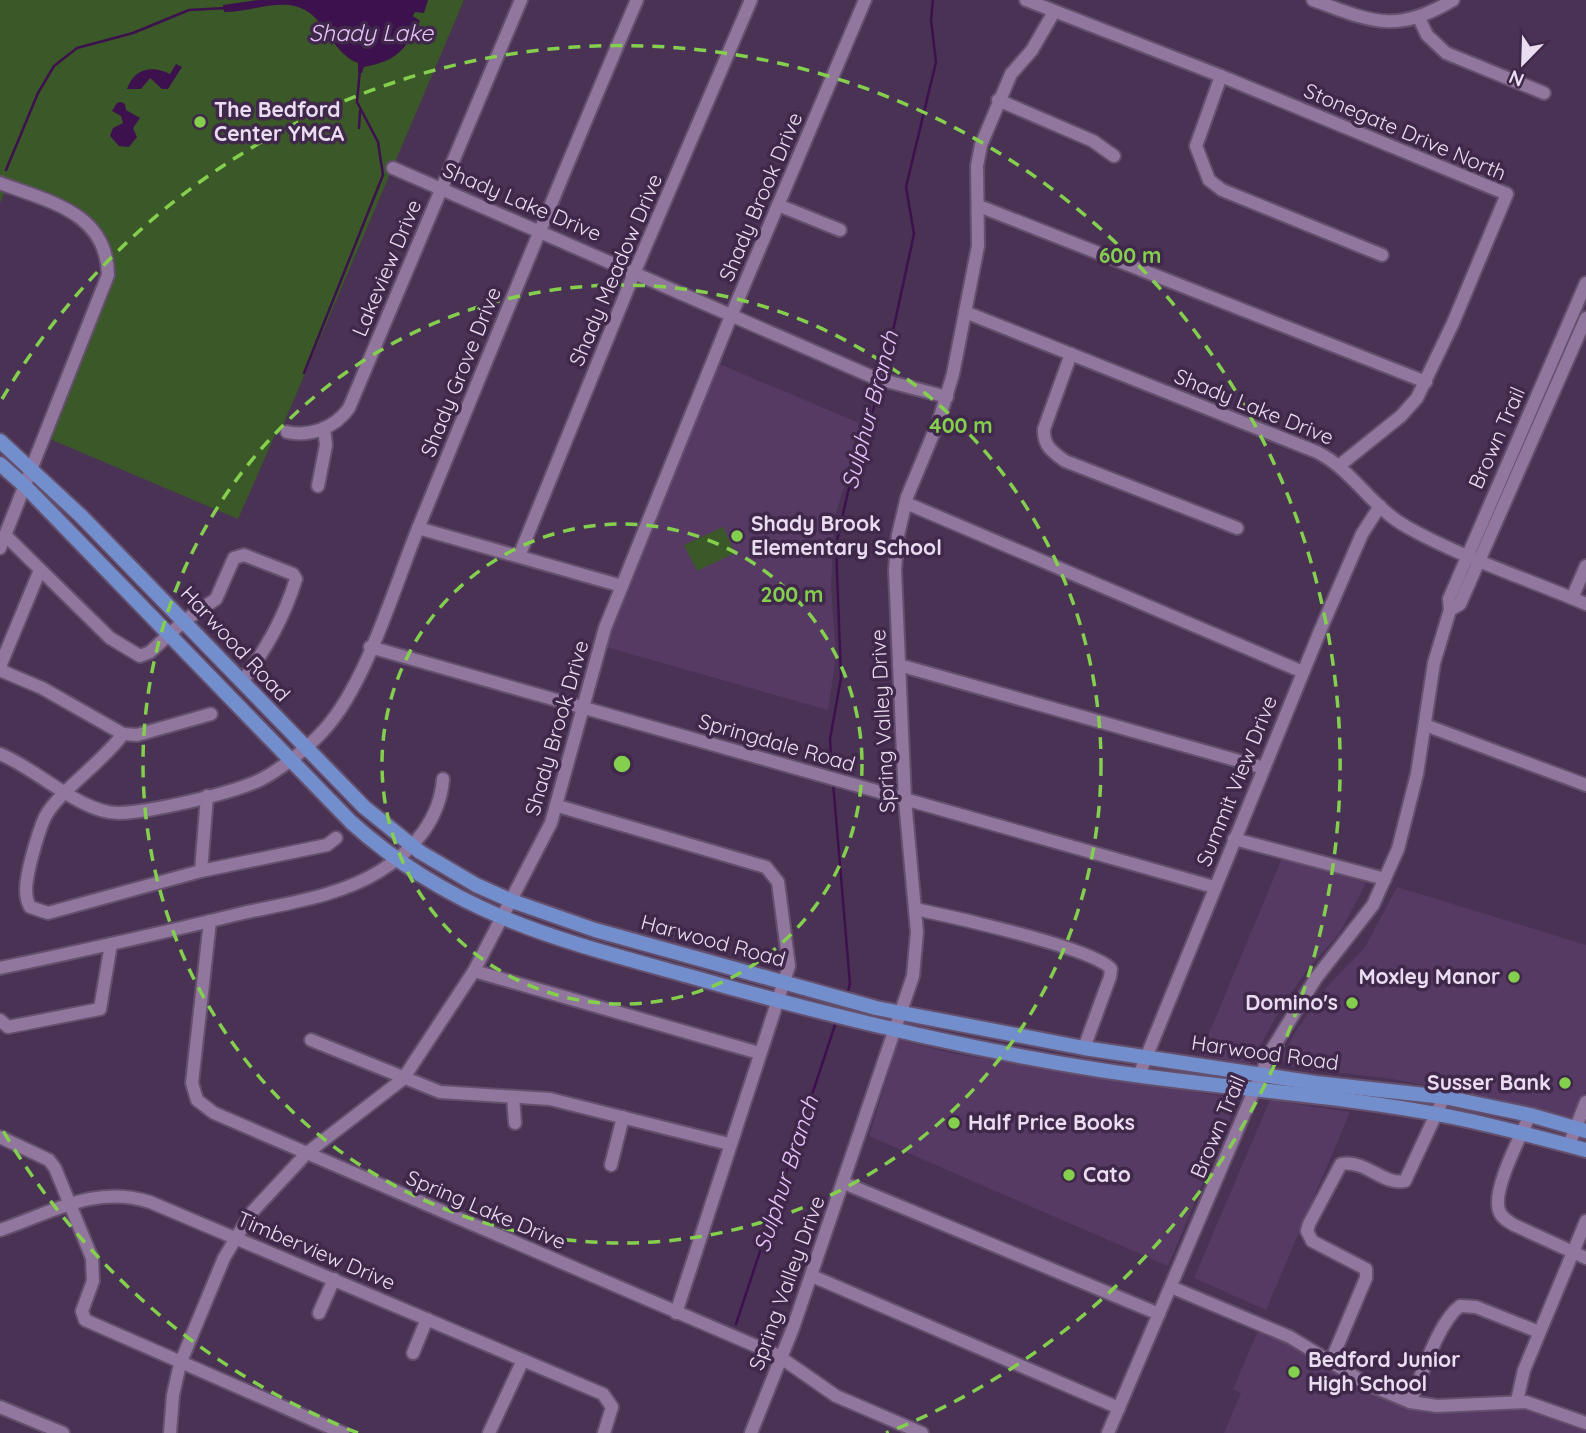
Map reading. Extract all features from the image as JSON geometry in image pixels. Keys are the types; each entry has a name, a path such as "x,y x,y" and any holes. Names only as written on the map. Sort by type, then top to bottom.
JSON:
{"main road":[{"name":"Harwood Road","path":"0,441 31,468 184,621 364,807 411,845 476,885 512,901 595,930 901,1014 1084,1048 1444,1097 1530,1115 1581,1130"},
{"name":"Harwood Road","path":"0,464 26,486 351,822 395,859 448,893 502,920 555,939 776,1001 974,1048 1139,1075 1437,1114 1586,1150"}],"street":[{"name":"Lakeview Drive","path":"324,428 339,420 349,408 522,0"},
{"name":"Shady Grove Drive","path":"0,754 101,810 119,813 207,796 261,779 305,748 326,729 351,692 538,230 638,0"},
{"name":"Shady Meadow Drive","path":"519,556 635,271 751,0"},
{"name":"Shady Brook Drive","path":"170,1433 173,1395 180,1364 224,1258 253,1211 307,1153 403,1080 474,971 512,901 558,806 597,651 621,586 731,316 865,0"},
{"name":"Stonegate Drive North","path":"1026,0 1222,76 1507,194 1426,382 1401,416 1339,465"},
{"path":"1313,0 1374,21 1419,18 1452,0"},
{"name":"Spring Valley Drive","path":"751,1433 844,1183 896,1031 916,960 915,909 905,800 896,553 906,503 947,397 965,312 978,246 977,166 998,100 1011,74 1032,50 1054,12"},
{"path":"1419,18 1427,35 1447,52 1544,93"},
{"path":"1222,76 1196,146 1209,180 1222,190 1382,255"},
{"path":"998,100 1093,141 1114,156"},
{"name":"Shady Lake Drive","path":"393,168 635,271 875,378 947,397"},
{"path":"0,183 79,216 99,235 108,260 103,291 3,541 40,570 110,638 134,653 146,655 184,621 216,599 234,558 244,555 293,574 296,579 289,603 270,643 242,682"},
{"path":"778,205 840,230"},
{"path":"979,206 1426,382"},
{"name":"Brown Trail","path":"1108,1433 1254,1090 1288,1019 1362,922 1385,879 1410,810 1434,663 1450,610 1460,604 1474,556 1586,283"},
{"name":"Shady Lake Drive","path":"965,312 1317,452 1339,465 1380,506 1407,527 1586,604"},
{"name":"Brown Trail","path":"1474,556 1586,318"},
{"path":"1557,349 1570,355"},
{"path":"1071,354 1044,429 1045,442 1051,452 1065,461 1237,528"},
{"path":"286,432 302,434 324,428 326,445 318,486"},
{"path":"906,503 1303,672"},
{"name":"Summit View Drive","path":"1139,1075 1303,672 1362,534 1380,506"},
{"path":"418,528 621,586"},
{"path":"1572,598 1586,566"},
{"path":"40,570 1,664 2,671 42,688 123,734 137,735 211,714"},
{"name":"Springdale Road","path":"370,647 1214,887"},
{"path":"899,665 1264,768"},
{"path":"1425,725 1586,785"},
{"path":"123,734 45,818 28,872 27,902 36,911 48,913 201,871 327,845 336,838"},
{"path":"0,968 347,887 382,870 421,837 442,798 443,779"},
{"path":"201,871 207,796"},
{"path":"558,806 772,871 778,882 789,955 784,982 676,1313"},
{"path":"1234,839 1385,879"},
{"path":"915,909 1070,949 1106,963 1111,969 1110,977 1084,1048"},
{"name":"Spring Lake Drive","path":"210,921 192,1069 197,1100 214,1113 781,1358 836,1396 922,1433"},
{"path":"0,1020 8,1027 100,1009 111,944"},
{"path":"474,971 759,1053"},
{"path":"311,1040 403,1080 440,1092 550,1099 729,1144"},
{"path":"513,1097 514,1123"},
{"path":"1331,1361 1366,1279 1366,1269 1312,1241 1307,1231 1309,1224 1341,1164 1359,1164 1397,1182 1405,1181 1444,1097"},
{"path":"1569,1146 1581,1130 1586,1102"},
{"path":"1530,1115 1497,1200 1500,1213 1514,1225 1586,1258"},
{"path":"611,1165 623,1118"},
{"path":"0,1137 49,1160 71,1202 94,1271 91,1291 82,1311 85,1320 180,1364 343,1433"},
{"path":"844,1183 1159,1314"},
{"name":"Timberview Drive","path":"0,1230 71,1202 109,1195 140,1198 603,1394 612,1407 604,1433"},
{"path":"1517,1401 1524,1370 1586,1221"},
{"path":"811,1276 1119,1408"},
{"path":"319,1313 334,1279"},
{"path":"1171,1287 1290,1337 1367,1384 1410,1402 1445,1406 1517,1401 1543,1405 1586,1423"},
{"path":"1410,1402 1439,1335 1450,1316 1460,1306 1476,1307 1539,1332"},
{"path":"413,1353 427,1319"},
{"path":"489,1433 523,1360"},
{"path":"0,1407 63,1433"}],"shaded area":[{"name":"Shady Brook Elementary School","path":"712,361 864,425 834,519 831,588 836,657 828,710 599,645"},
{"path":"1283,856 1366,883 1339,934 1306,971 1281,1008 1250,1064 1200,1055"},
{"path":"1397,887 1586,945 1586,1091 1575,1119 1488,1097 1392,1079 1286,1066 1281,1058 1296,1031 1327,987 1365,947"},
{"path":"899,1040 955,1054 1238,1099 1168,1266 869,1136"},
{"path":"1270,1100 1350,1112 1266,1310 1194,1278"},
{"name":"Bedford Junior High School","path":"1261,1324 1410,1402 1517,1401 1586,1423 1586,1433 1224,1433 1241,1393 1233,1389"}],"green space":[{"path":"0,0 464,0 281,430 275,435 238,519 43,436 108,275 90,225 7,186 0,203"},
{"path":"723,527 735,553 697,571 684,545"}],"water":[{"name":"Shady Lake","path":"258,0 428,0 424,13 415,12 413,16 420,21 404,47 392,58 364,67 362,73 358,72 358,63 339,49 319,22 301,8 281,5 224,12 223,5"},
{"path":"176,64 182,67 168,89 162,89 150,78 141,89 127,89 134,77 144,70 170,74"},
{"path":"117,103 125,104 126,110 140,118 133,128 137,137 129,147 119,146 110,136 113,128 123,123 121,116 112,111"}],"waterway":[{"name":"Sulphur Branch","path":"883,377 914,234 906,187 936,62 931,20 933,0"},
{"path":"6,170 38,93 54,66 77,48 133,33 189,10 226,8"},
{"path":"304,373 383,175 378,142 357,102 360,69"},
{"path":"359,128 360,111"},
{"name":"Sulphur Branch","path":"832,775 830,739 841,678 836,545 848,492 881,384"},
{"name":"Sulphur Branch","path":"833,782 850,984 848,991"},
{"name":"Sulphur Branch","path":"736,1324 835,1025"}],"place":[{"name":"The Bedford Center YMCA","path":"200,122"},
{"name":"Shady Brook Elementary School","path":"737,536"},
{"name":"Moxley Manor","path":"1514,977"},
{"name":"Domino's","path":"1352,1003"},
{"name":"Susser Bank","path":"1565,1083"},
{"name":"Half Price Books","path":"954,1123"},
{"name":"Cato","path":"1069,1175"},
{"name":"Bedford Junior High School","path":"1294,1372"}]}
